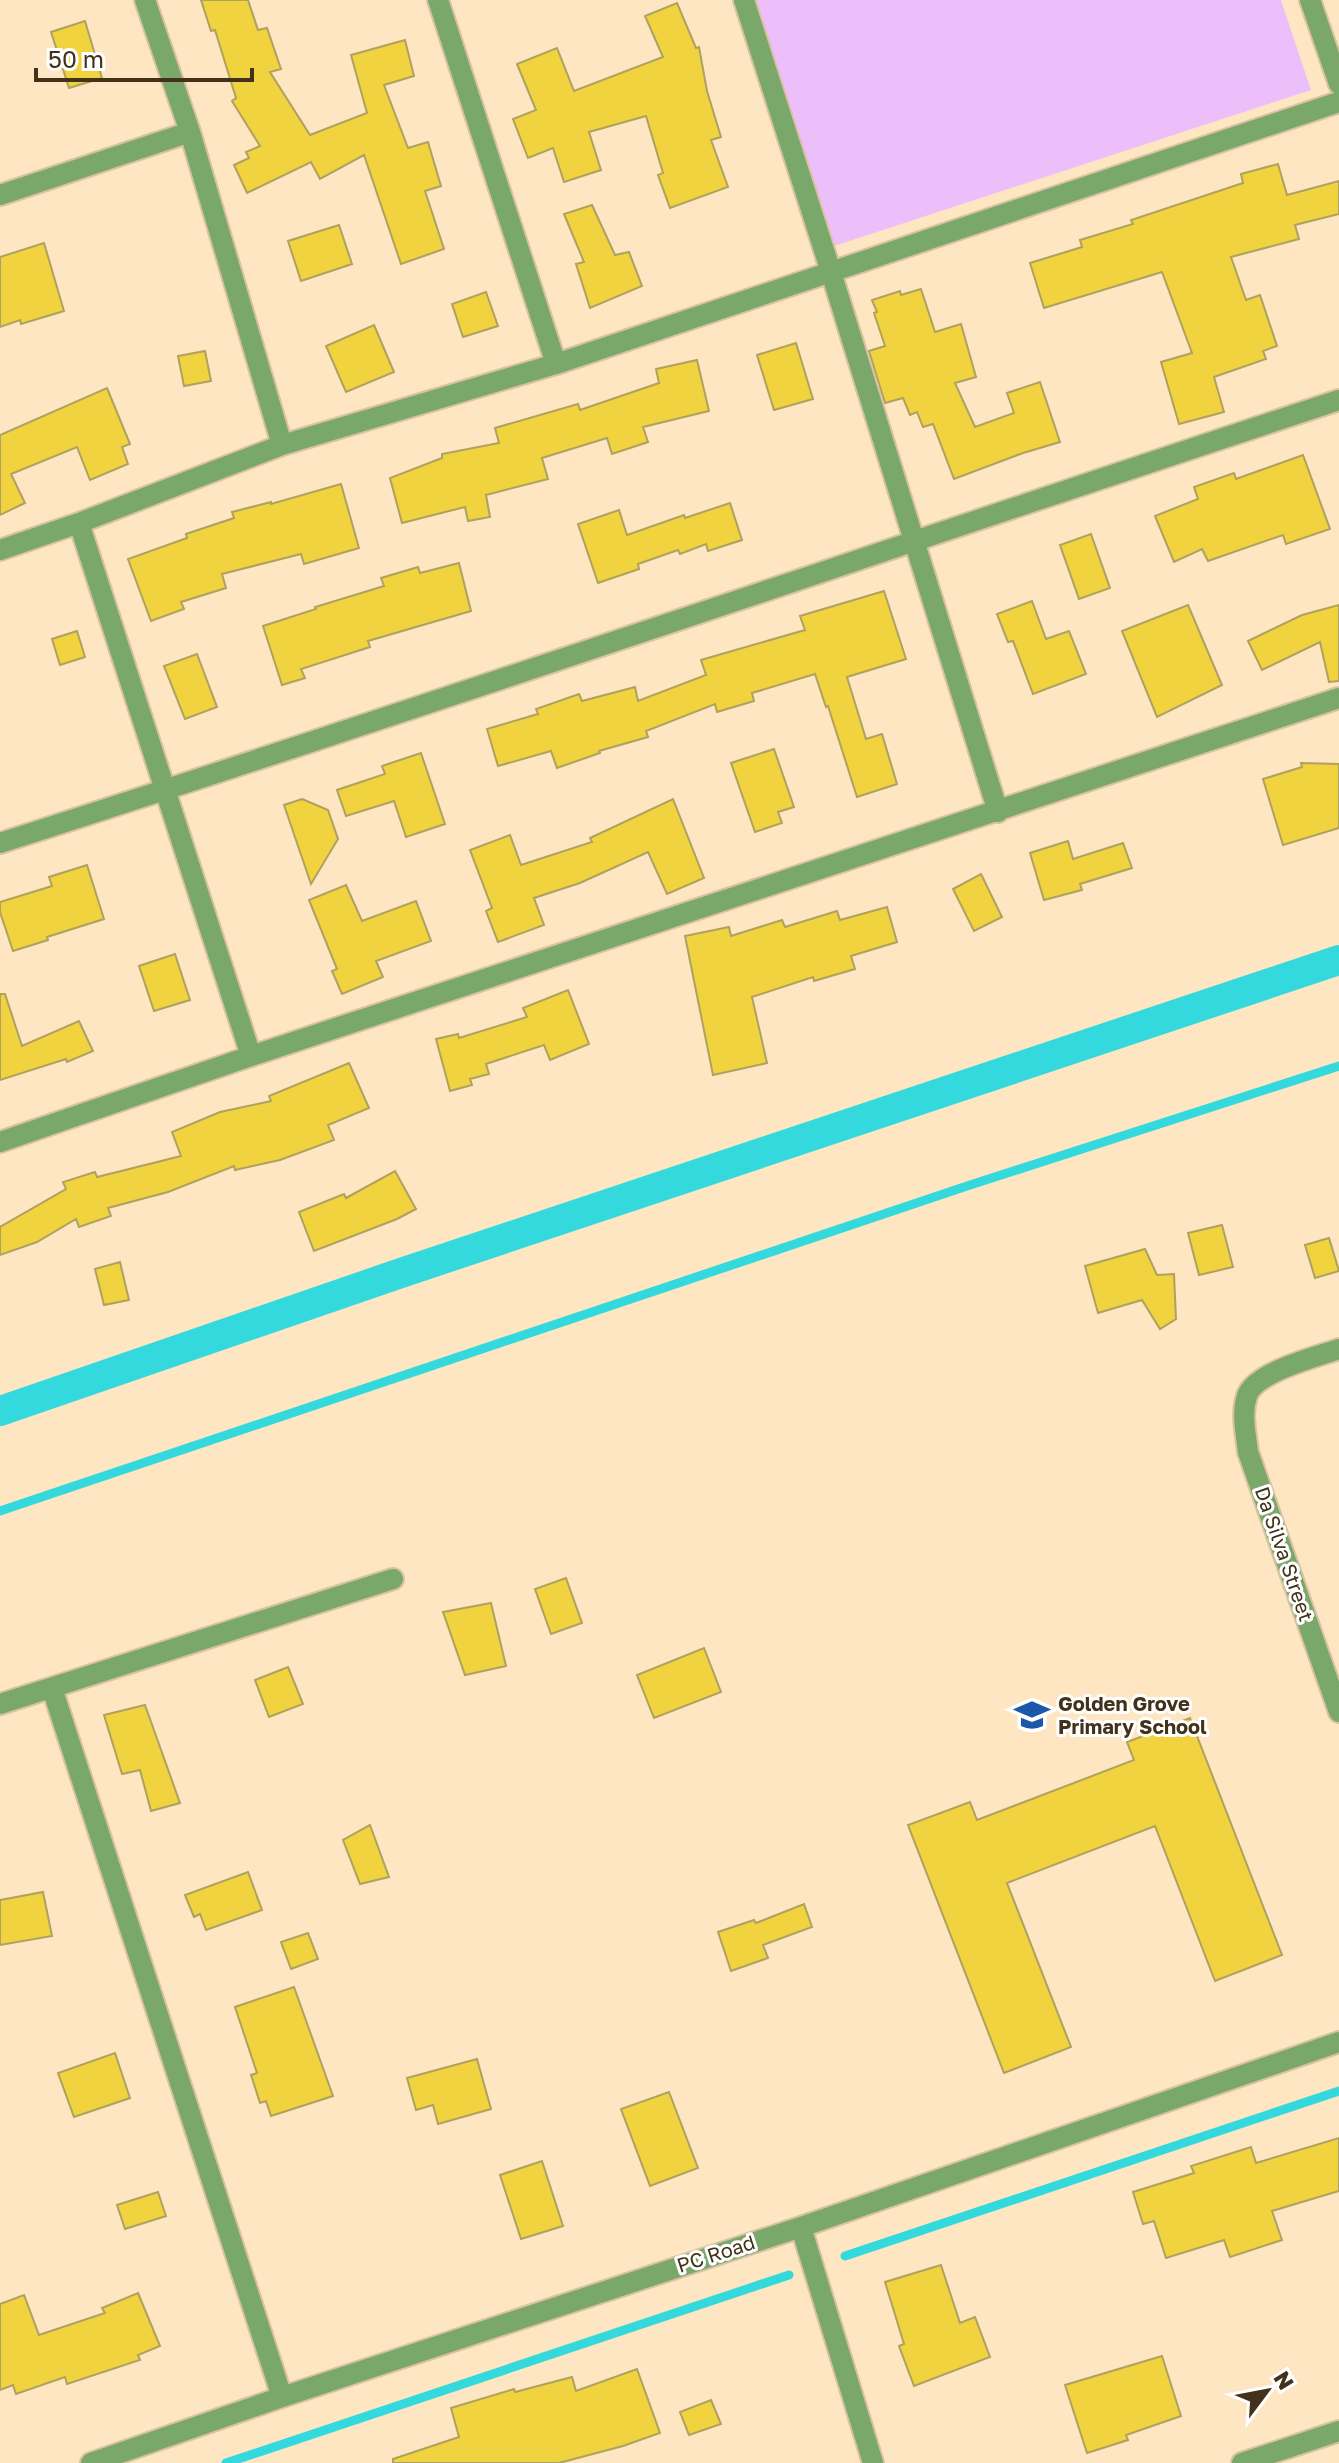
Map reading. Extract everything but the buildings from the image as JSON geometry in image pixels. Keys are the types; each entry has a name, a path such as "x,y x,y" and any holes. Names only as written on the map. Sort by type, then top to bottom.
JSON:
{"street":[{"path":"145,0 190,132 282,445"},
{"path":"438,0 556,364"},
{"path":"744,0 998,812"},
{"path":"1310,0 1339,84"},
{"path":"0,550 282,445 556,364 1339,102"},
{"path":"0,195 190,132"},
{"path":"0,843 1339,400"},
{"path":"79,523 251,1056"},
{"path":"0,1142 251,1056 1339,698"},
{"name":"Da Silva Street","path":"1339,1349 1276,1371 1247,1393 1244,1415 1248,1452 1339,1712"},
{"path":"0,1704 393,1579"},
{"path":"52,1688 282,2397"},
{"name":"PC Road","path":"91,2463 801,2227 1339,2042"},
{"path":"801,2227 873,2463"},
{"path":"1242,2463 1339,2431"}],"shaded area":[{"path":"742,0 1281,0 1311,90 825,249"}],"waterway":[{"path":"0,1411 398,1274 1339,960"},
{"path":"0,1511 967,1186 1339,1066"},
{"path":"845,2256 1339,2091"},
{"path":"226,2463 789,2275"}],"place":[{"name":"Golden Grove Primary School","path":"1032,1715"}]}
